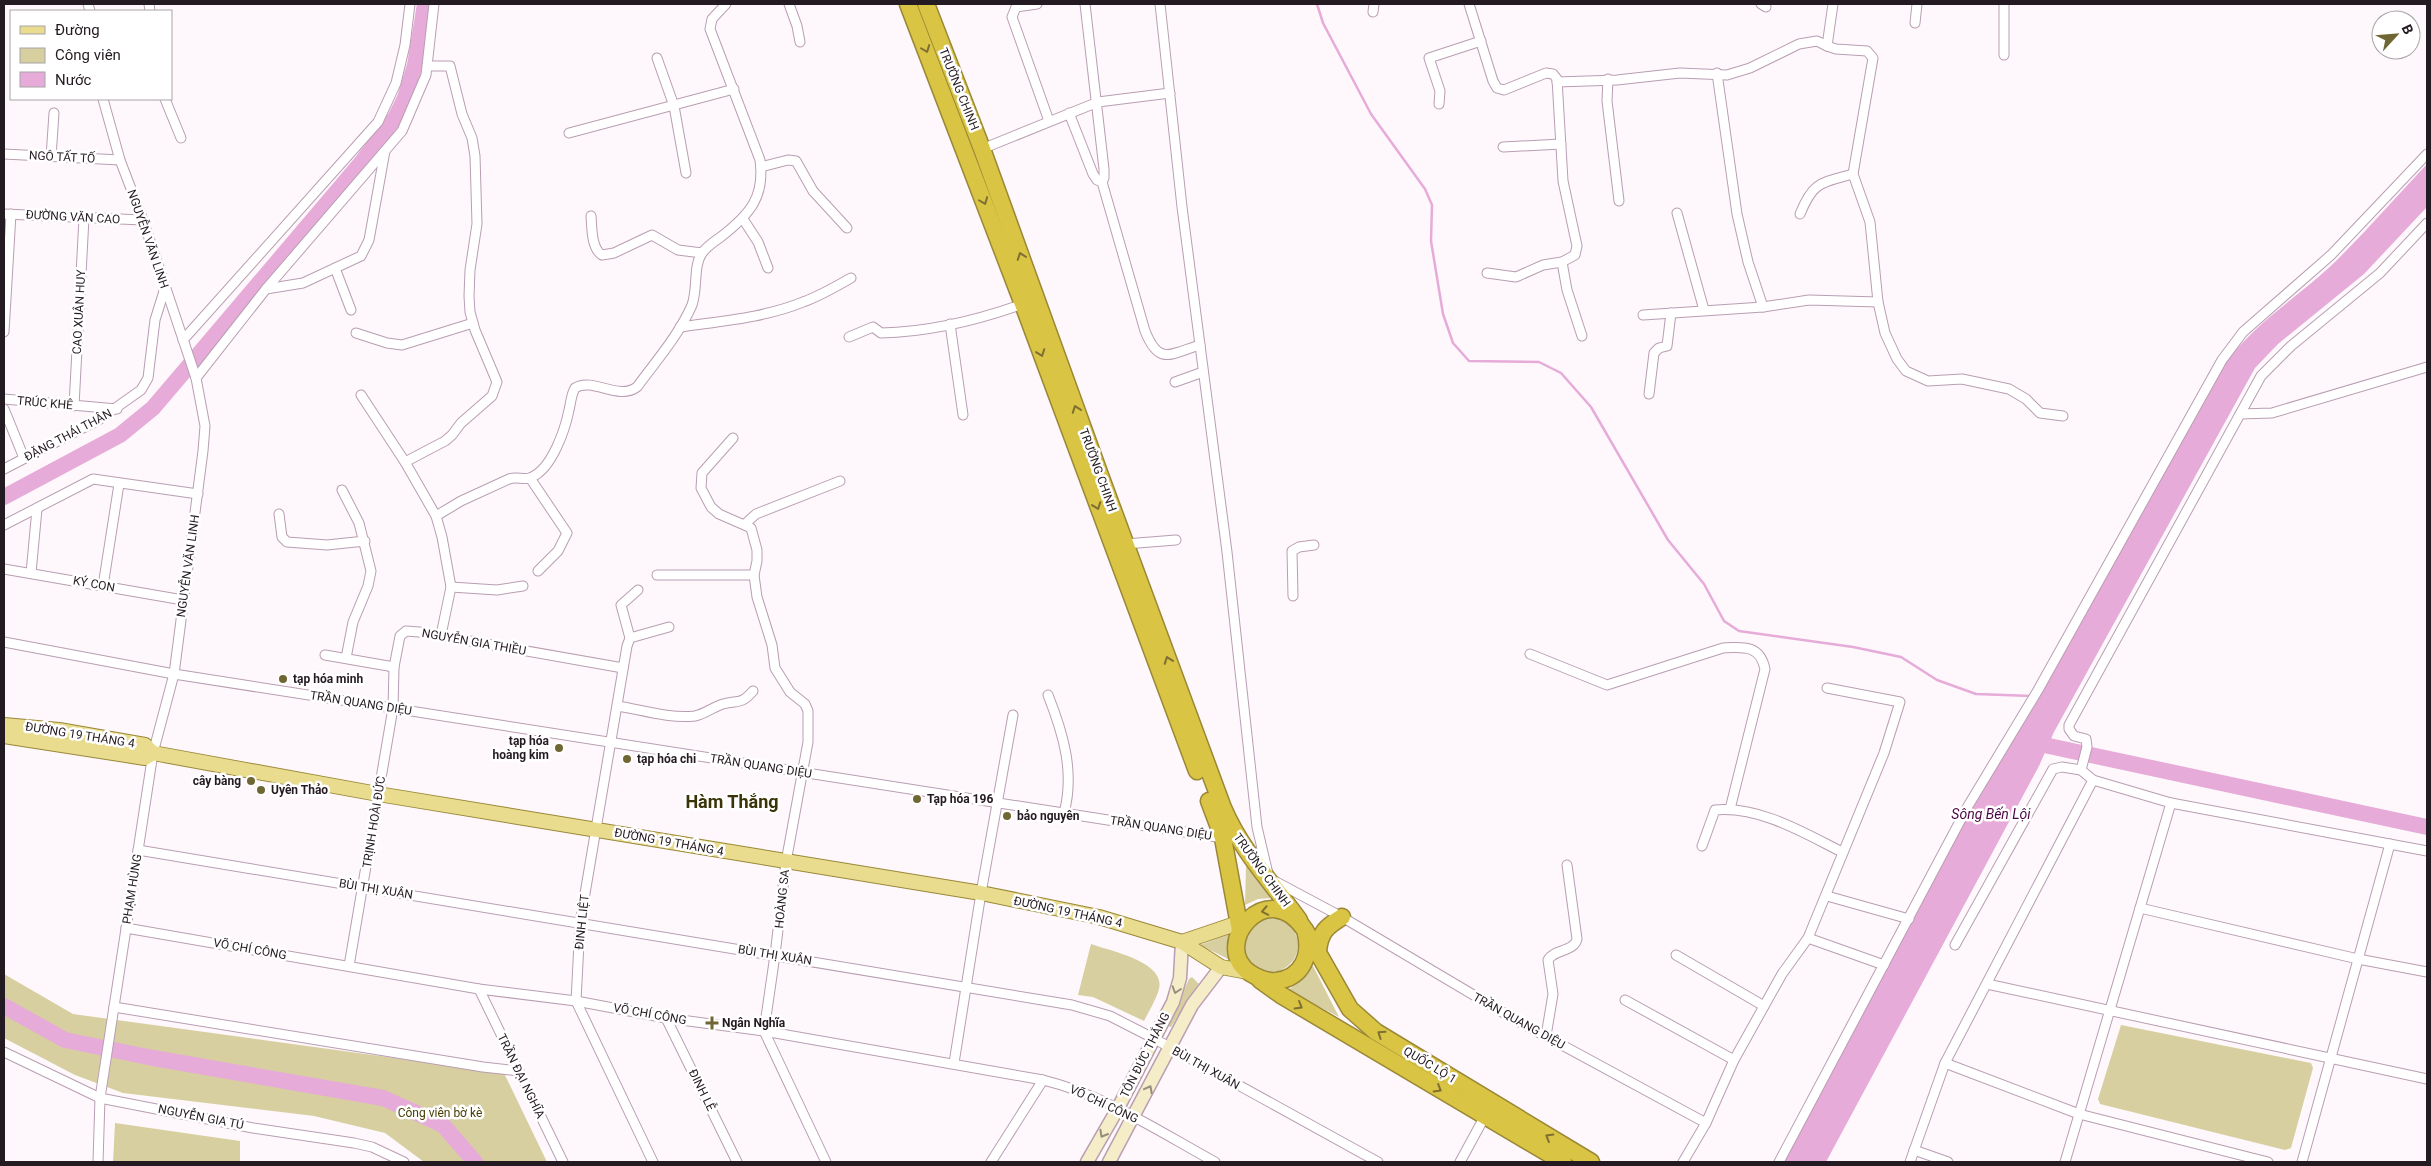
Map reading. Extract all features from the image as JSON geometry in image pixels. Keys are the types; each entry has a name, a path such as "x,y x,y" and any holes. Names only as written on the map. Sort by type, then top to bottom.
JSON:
{"highway":[{"name":"TRƯỜNG CHINH","path":"908,4 1023,304 1120,569 1223,838 1242,924"},
{"name":"TRƯỜNG CHINH","path":"926,5 982,148 1125,544 1223,808 1246,852 1269,878 1302,925"},
{"path":"1266,910 1278,910 1288,913 1302,925 1309,942 1308,955 1294,975 1283,980 1270,981 1253,975 1241,963 1237,952 1237,940 1242,924 1256,913 1266,910"},
{"path":"1318,951 1319,938 1329,925 1342,917"},
{"name":"QUỐC LỘ 1","path":"1302,925 1350,1009 1376,1032 1591,1162"},
{"name":"QUỐC LỘ 1","path":"1253,975 1281,995 1563,1162"}],"main road":[{"name":"ĐƯỜNG 19 THÁNG 4","path":"4,725 59,730 145,745 154,754"},
{"name":"ĐƯỜNG 19 THÁNG 4","path":"4,736 145,758 154,754 378,794 981,893 1099,916 1182,942 1221,967 1253,975"},
{"path":"1182,942 1242,924"},
{"name":"TÔN ĐỨC THẮNG","path":"1087,1162 1117,1110 1173,1002 1180,978 1182,942"},
{"name":"TÔN ĐỨC THẮNG","path":"1109,1162 1134,1118 1192,1004 1221,967"}],"street":[{"path":"183,340 378,122 396,83 405,45 410,4"},
{"path":"196,378 266,289 402,131 421,92 428,66 434,4"},
{"path":"530,478 546,464 557,447 575,388 585,385 624,392 632,390 680,327 695,295 697,268 702,253 743,219 754,202 762,176 761,167 734,89 710,30 712,19 726,4"},
{"path":"789,4 797,26 800,42"},
{"path":"1037,4 1016,7 1012,17 1049,121"},
{"path":"1085,4 1098,102 1104,173 1102,182 1145,331 1153,349 1160,354 1167,355 1200,346"},
{"path":"1160,4 1203,372 1228,560 1257,828 1269,878"},
{"path":"1469,4 1493,81 1497,88 1504,90 1546,73 1553,74 1557,82 1563,181 1577,246 1575,255 1562,262 1543,265 1516,277 1487,273"},
{"path":"1827,46 1833,4"},
{"path":"1915,23 1917,4"},
{"path":"2004,4 2004,55"},
{"path":"1439,104 1440,90 1429,58 1480,41"},
{"path":"1557,82 1680,73 1736,74 1799,44 1817,41 1836,49 1867,51 1873,58 1853,174 1870,222 1878,302 1885,333 1906,371 1928,381 1962,380 2009,389 2026,399 2040,413 2063,416"},
{"path":"657,58 674,106 686,173"},
{"path":"405,462 445,441 492,396 497,382 473,323 468,296 477,224 475,156 472,138 462,114 450,66 428,66"},
{"path":"1717,73 1737,214 1748,262 1763,307"},
{"path":"1608,79 1607,100 1619,201"},
{"path":"569,133 734,89"},
{"path":"982,148 1098,102 1170,93"},
{"name":"NGUYỄN VĂN LINH","path":"104,100 120,160 143,220 196,378 205,426 174,674 154,754"},
{"path":"165,100 181,138"},
{"path":"51,157 54,114"},
{"path":"1069,114 1093,174 1097,180 1102,182"},
{"path":"1503,147 1561,144"},
{"path":"266,289 303,283 355,260 365,250 386,151"},
{"name":"NGÔ TẤT TỐ","path":"4,154 120,160"},
{"path":"1779,1162 1968,806 2038,690 2208,381 2234,344 2255,321 2332,255 2427,154"},
{"path":"761,167 788,160 796,161 813,191 847,228"},
{"path":"1800,214 1810,191 1825,182 1853,174"},
{"path":"1677,213 1704,310"},
{"path":"4,332 8,214"},
{"name":"ĐƯỜNG VĂN CAO","path":"8,214 143,220"},
{"path":"592,216 592,236 598,252 602,255 614,254 652,235 678,250 702,253"},
{"name":"CAO XUÂN HUY","path":"74,406 84,218"},
{"path":"743,219 758,242 768,268"},
{"path":"2082,767 2087,747 2086,739 2071,734 2069,725 2262,376 2272,362 2380,273 2427,223"},
{"path":"1562,262 1566,290 1582,336"},
{"path":"335,268 351,310"},
{"path":"680,327 764,314 784,309 819,296 851,278"},
{"name":"ĐẶNG THÁI THÂN","path":"4,468 117,409 141,390 148,378 154,320 165,288"},
{"path":"1644,315 1763,307 1809,300 1878,302"},
{"path":"849,336 873,327 880,333 888,333 950,324 995,314 1023,304"},
{"path":"1649,394 1654,352 1659,348 1667,346 1671,313"},
{"path":"356,333 387,344 402,345 473,323"},
{"path":"950,324 963,415"},
{"path":"2240,414 2272,413 2427,367"},
{"path":"1175,382 1203,372"},
{"path":"361,394 405,462 436,516 442,537 451,587 441,635"},
{"name":"TRÚC KHÊ","path":"4,399 117,409"},
{"path":"4,409 24,458"},
{"path":"733,438 702,473 700,488 711,507 719,514 744,524 756,514 840,481"},
{"path":"436,516 461,501 509,478 515,476 530,478 567,533 558,551 538,571"},
{"path":"4,525 93,479 198,494"},
{"path":"102,586 119,484"},
{"path":"342,490 359,523 365,541 370,578 353,622 346,658"},
{"path":"31,573 36,509"},
{"path":"279,514 282,537 287,542 327,545 365,541"},
{"name":"HOÀNG SA","path":"744,524 751,528 756,543 758,561 754,575 759,610 772,645 775,668 790,692 808,708 808,742 786,862 776,955 764,1031"},
{"path":"1125,544 1176,540"},
{"path":"1292,596 1292,551 1299,547 1314,545"},
{"name":"KÝ CON","path":"4,569 183,600"},
{"path":"657,575 754,575"},
{"path":"451,587 497,590 523,586"},
{"path":"638,590 621,605 630,638 668,628"},
{"name":"NGUYỄN GIA THIỀU","path":"393,708 394,667 400,636 406,631 441,635 622,668"},
{"name":"ĐINH LIỆT","path":"630,638 622,668 618,706 580,922 576,1001 653,1162"},
{"name":"TRẦN QUANG DIỆU","path":"4,642 174,674 1223,838"},
{"path":"1530,654 1607,685 1723,648 1740,647 1754,650 1763,658 1765,669 1730,808"},
{"path":"325,655 394,667"},
{"path":"1683,1162 1706,1123 1734,1060 1764,1006 1782,974 1808,938 1827,896 1842,852 1884,753 1900,702 1827,688"},
{"path":"618,706 681,717 696,716 721,705 745,700 753,691"},
{"path":"1048,695 1059,724 1068,766 1068,799 1064,813"},
{"name":"TRỊNH HOÀI ĐỨC","path":"350,966 393,708"},
{"path":"954,1064 981,893 1013,715"},
{"name":"PHẠM HÙNG","path":"100,1098 154,754"},
{"path":"1955,945 2053,770 2062,767 2082,767 2093,780 2171,803 2427,851"},
{"path":"1910,1162 1945,1063 2093,780"},
{"path":"2065,1162 2171,803"},
{"path":"1702,846 1715,810 1730,808 1775,820 1842,852"},
{"path":"2302,1162 2390,844"},
{"name":"BÙI THỊ XUÂN","path":"138,850 967,986 1072,1005 1098,1012 1154,1038 1378,1162"},
{"path":"1546,1036 1553,994 1548,960 1552,954 1573,946 1577,940 1567,865"},
{"name":"TRẦN QUANG DIỆU","path":"1269,878 1342,917 1546,1036 1706,1123"},
{"path":"1827,896 1909,919"},
{"path":"2140,908 2358,959 2427,972"},
{"name":"VÕ CHÍ CÔNG","path":"126,928 479,989 576,1001 666,1018 764,1031 1043,1080 1068,1086 1134,1118 1215,1162"},
{"path":"1808,938 1884,965"},
{"path":"1676,955 1764,1006"},
{"path":"1987,984 2427,1079"},
{"name":"TRẦN ĐẠI NGHĨA","path":"479,989 563,1162"},
{"path":"1624,1000 1734,1060"},
{"path":"114,1007 483,1067 519,1071"},
{"name":"ĐINH LỄ","path":"666,1018 737,1162"},
{"path":"764,1031 826,1162"},
{"name":"NGUYỄN GIA TÚ","path":"4,1052 100,1098 253,1128 354,1142 372,1147 404,1162"},
{"path":"1945,1063 2079,1114 2268,1162"},
{"path":"991,1162 1043,1080"},
{"path":"98,1162 100,1098"},
{"path":"1460,1162 1485,1116"},
{"path":"1914,1150 1948,1162"}],"green space":[{"path":"1246,866 1272,898 1258,899 1245,905"},
{"path":"1266,918 1276,918 1290,926 1296,935 1298,945 1296,955 1290,964 1276,972 1266,972 1256,967 1249,960 1244,950 1244,940 1249,930 1256,923"},
{"path":"1229,934 1230,960 1200,945"},
{"path":"1091,944 1135,959 1154,972 1159,980 1159,989 1144,1021 1093,997 1078,995"},
{"path":"1312,964 1339,1017 1288,990 1299,982"},
{"name":"Công viên bờ kè","path":"4,974 73,1014 504,1073 547,1162 424,1162 385,1133 314,1116 123,1093 75,1075 4,1038"},
{"path":"1192,977 1199,984 1171,1027 1167,1026 1189,979"},
{"path":"2121,1025 2311,1063 2313,1068 2291,1148 2285,1150 2100,1104 2098,1099"},
{"path":"115,1123 240,1141 240,1162 113,1162"}],"water":[{"name":"Sông Bến Lội","path":"2427,164 2427,207 2364,274 2278,344 2255,368 2054,732 2039,766 1826,1162 1784,1162 1976,801 2039,696 2225,364 2264,322 2336,261"}],"waterway":[{"path":"4,497 120,435 153,408 361,163 395,118 405,98 415,65 425,4"},
{"path":"1317,4 1323,23 1371,114 1425,189 1432,205 1431,241 1443,314 1453,343 1469,361 1539,362 1561,373 1591,407 1668,540 1704,584 1724,621 1739,631 1853,647 1901,657 1937,680 1976,694 2031,696"},
{"path":"2030,751 2035,743 2427,827"},
{"path":"4,1006 65,1040 153,1058 383,1098 443,1125 475,1162"}],"place":[{"name":"tạp hóa minh","path":"283,679"},
{"name":"tạp hóa hoàng kim","path":"559,748"},
{"name":"tạp hóa chi","path":"627,759"},
{"name":"cây bàng","path":"251,781"},
{"name":"Uyên Thảo","path":"261,790"},
{"name":"Tạp hóa 196","path":"917,799"},
{"name":"bảo nguyên","path":"1007,816"},
{"name":"Ngân Nghĩa","path":"712,1023"}],"district":[{"name":"Hàm Thắng","path":"732,801"}]}
